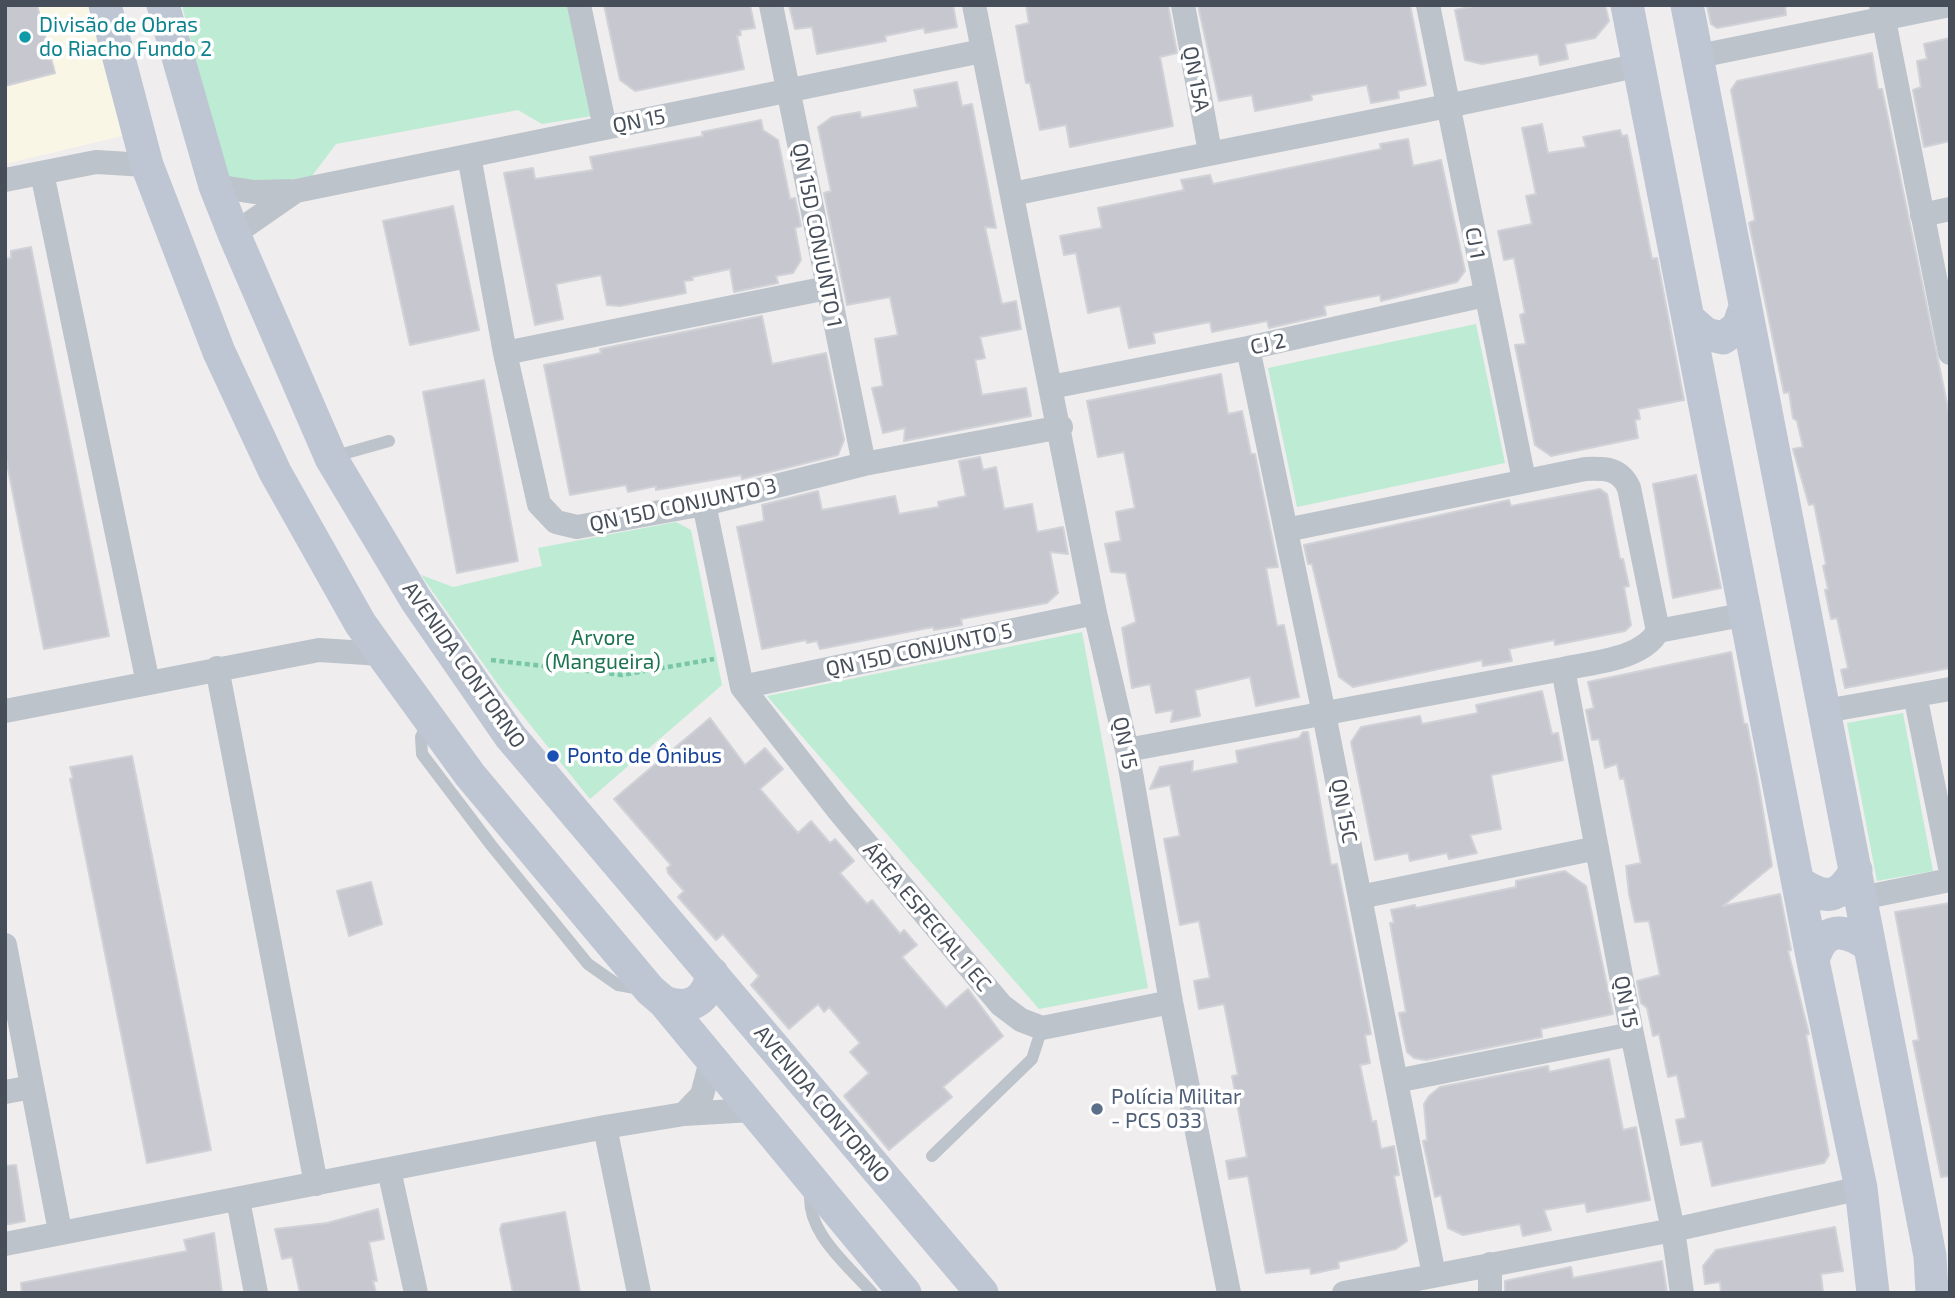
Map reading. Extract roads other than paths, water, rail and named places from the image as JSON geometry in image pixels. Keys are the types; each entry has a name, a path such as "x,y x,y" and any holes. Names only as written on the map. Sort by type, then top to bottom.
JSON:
{"main road":[{"path":"105,5 143,152 219,352 275,472 360,623 470,775 905,1293"},
{"name":"AVENIDA CONTORNO","path":"163,5 215,187 234,234 331,458 416,600 510,736 982,1293"},
{"path":"1627,5 1813,961 1861,1188 1873,1293"},
{"path":"1687,5 1699,56 1744,310 1870,946 1940,1257 1938,1288"},
{"path":"1689,319 1706,334 1723,338 1738,327 1744,310"},
{"path":"1798,882 1816,894 1828,895 1846,886 1859,884"},
{"path":"1813,961 1817,946 1824,937 1834,934 1845,933 1870,946"},
{"path":"657,996 681,1007 695,1003 706,993 712,972"}],"street":[{"path":"579,5 605,128"},
{"name":"QN 15D CONJUNTO 1","path":"771,5 863,464"},
{"name":"QN 15","path":"974,5 1061,427 1095,613 1127,750 1171,1002 1229,1293"},
{"name":"QN 15A","path":"1182,5 1210,152"},
{"name":"CJ 1","path":"1428,5 1524,480"},
{"path":"1699,56 1882,12 1950,5"},
{"path":"1882,12 1950,353"},
{"name":"QN 15","path":"215,187 254,192 296,191 982,51"},
{"path":"1013,194 1210,152 1450,107 1639,65"},
{"path":"5,180 143,152"},
{"name":"QN 15D CONJUNTO 3","path":"468,156 505,353 539,504 556,522 577,527 704,503 863,464 1061,427"},
{"path":"42,173 148,683"},
{"name":"QN 15","path":"234,234 296,191"},
{"path":"1922,215 1950,209"},
{"path":"505,353 827,288"},
{"name":"CJ 2","path":"1051,387 1248,348 1485,295"},
{"name":"QN 15C","path":"1248,348 1324,714 1434,1275"},
{"path":"1286,530 1524,480 1602,468 1615,470 1624,477 1629,488 1658,631"},
{"path":"704,503 742,687"},
{"name":"QN 15D CONJUNTO 5","path":"742,687 1095,613"},
{"path":"1127,750 1563,669 1631,653 1651,641 1658,631 1747,614"},
{"path":"318,650 360,623"},
{"path":"5,711 318,650 382,654"},
{"path":"217,668 316,1184"},
{"name":"QN 15","path":"1563,669 1632,1034 1673,1230 1682,1293"},
{"name":"ÁREA ESPECIAL 1 EC","path":"742,687 839,811 1001,1004 1021,1020 1042,1028"},
{"path":"1825,711 1950,688"},
{"path":"1915,695 1950,867"},
{"path":"1360,897 1597,848"},
{"path":"1859,884 1950,880"},
{"path":"5,945 61,1231"},
{"path":"1042,1028 1171,1002"},
{"path":"1396,1081 1632,1034"},
{"path":"684,1114 702,1095 710,1061"},
{"path":"5,1092 32,1087"},
{"path":"5,1244 605,1126 684,1114 752,1110"},
{"path":"605,1126 639,1293"},
{"path":"389,1170 416,1293"},
{"path":"1345,1293 1673,1230 1861,1188"},
{"path":"238,1200 256,1293"},
{"path":"1490,1264 1490,1293"}],"lane":[{"path":"331,458 388,441"},
{"path":"932,1156 1032,1059 1042,1028"},
{"path":"812,1181 808,1204 820,1233 872,1293"}],"place":[{"name":"Divisão de Obras do Riacho Fundo 2","path":"25,37"},
{"name":"Ponto de Ônibus","path":"553,756"},
{"name":"Polícia Militar - PCS 033","path":"1097,1109"}],"park label":[{"name":"Arvore (Mangueira)","path":"603,650"}]}
